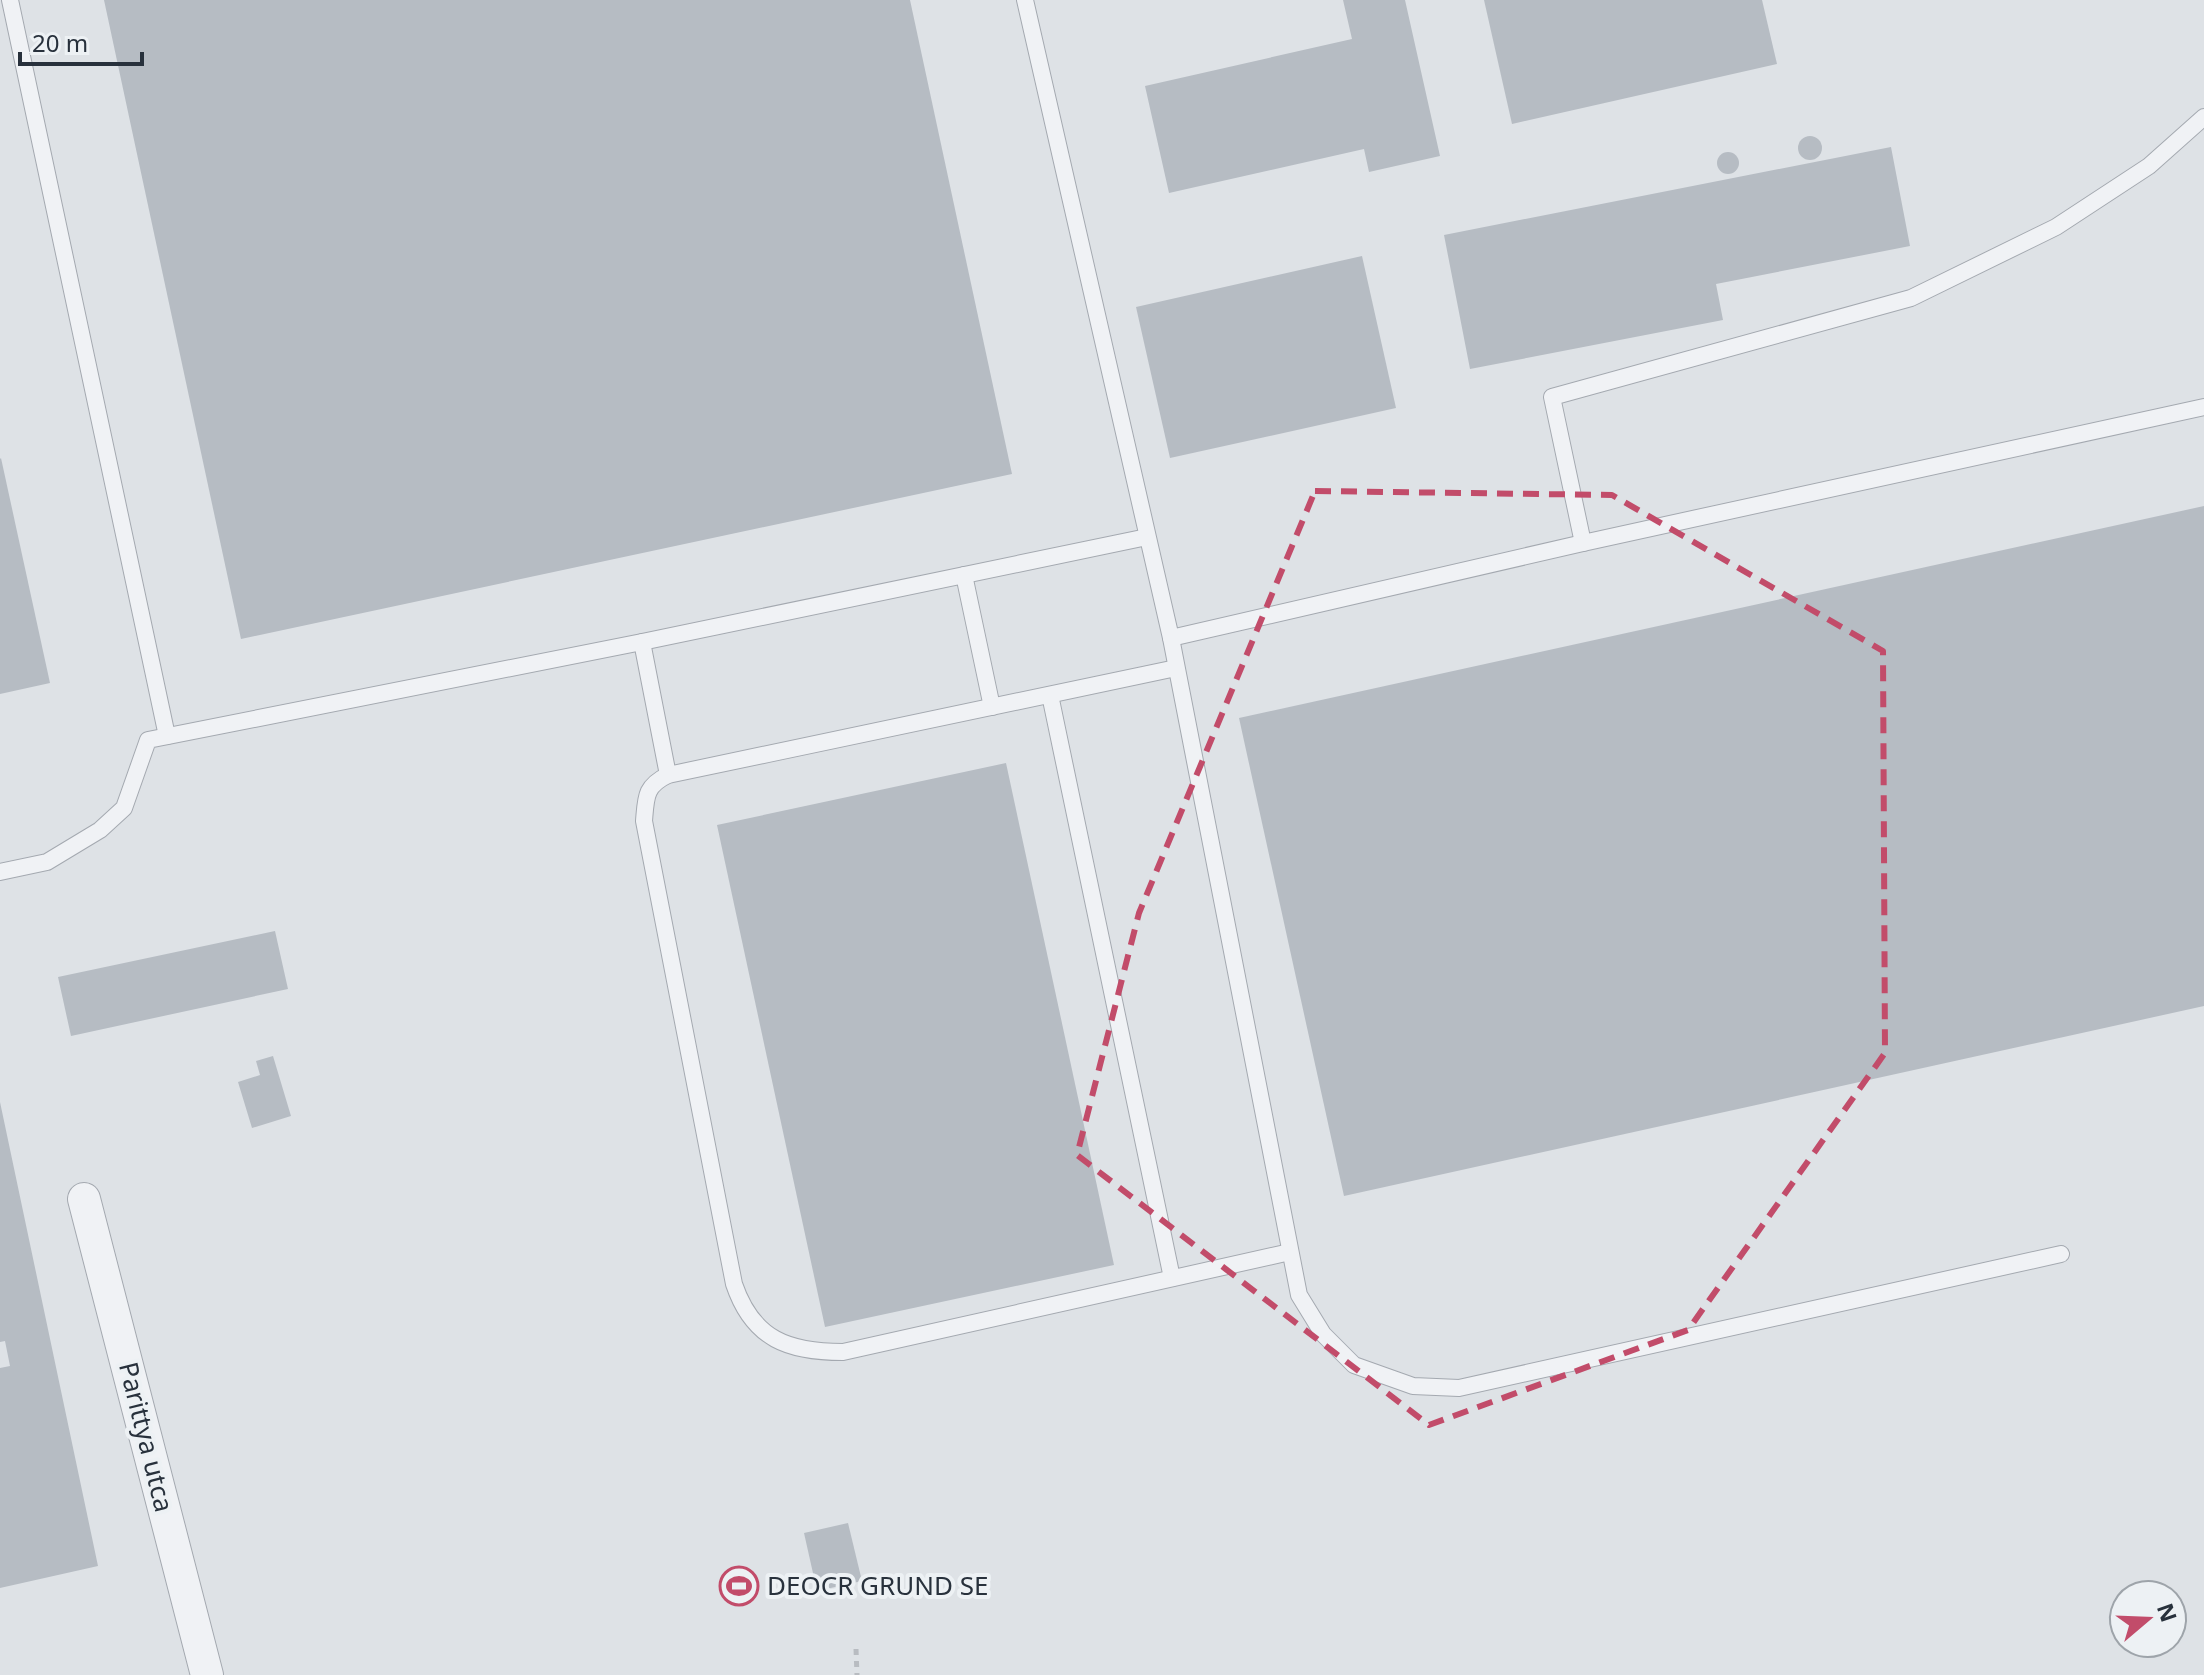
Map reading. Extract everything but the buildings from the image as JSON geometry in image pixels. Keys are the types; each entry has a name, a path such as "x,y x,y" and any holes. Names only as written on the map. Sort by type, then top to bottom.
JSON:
{"street":[{"name":"Parittya utca","path":"84,1199 207,1675"}],"lane":[{"path":"10,0 167,736"},
{"path":"1025,0 1171,638 1299,1295 1323,1334 1354,1365 1413,1386 1459,1388 2061,1254"},
{"path":"1583,543 1552,397 1911,298 2056,227 2149,166 2204,117"},
{"path":"1171,638 1583,543 2204,407"},
{"path":"0,872 47,862 100,830 124,808 148,740 1147,537"},
{"path":"964,575 992,707"},
{"path":"642,642 668,775"},
{"path":"1176,668 668,775 653,782 646,797 644,821 734,1284 742,1307 760,1329 783,1344 810,1352 843,1352 1290,1252"},
{"path":"1050,695 1172,1278"}],"path":[{"path":"856,1649 857,1675"}],"highlighted area":[{"path":"1315,491 1612,495 1883,651 1885,1053 1688,1330 1429,1425 1077,1155 1139,913"}],"place":[{"name":"DEOCR GRUND SE","path":"739,1586"}]}
